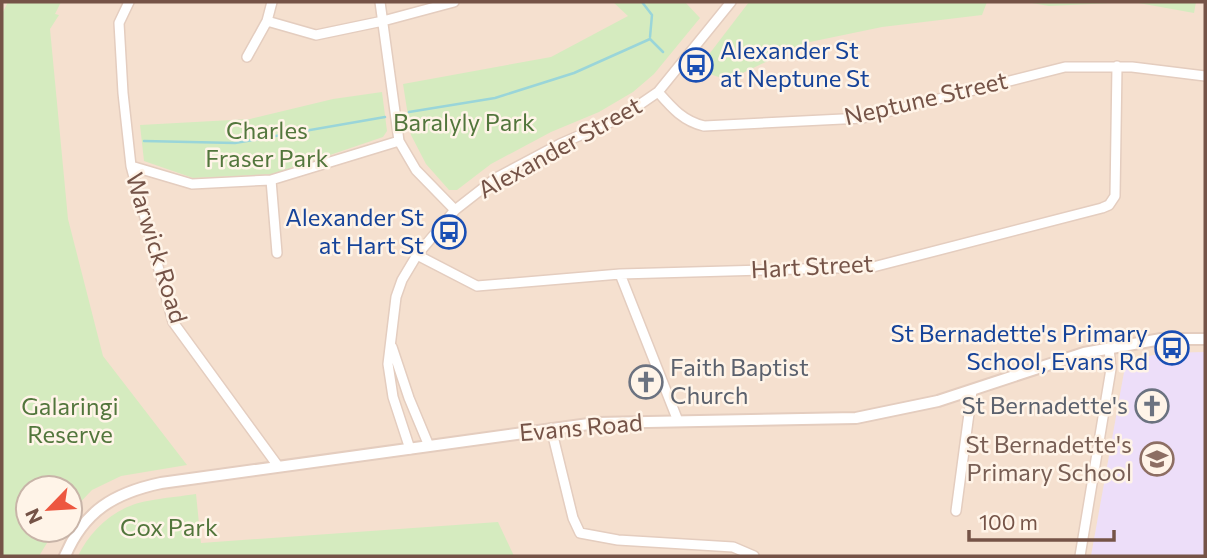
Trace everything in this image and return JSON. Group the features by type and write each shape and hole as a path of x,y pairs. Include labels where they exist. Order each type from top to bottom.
{"street":[{"name":"Warwick Road","path":"130,2 119,23 131,166 173,321 278,466"},
{"path":"247,57 267,21 272,2"},
{"path":"380,2 399,141 416,170 454,210"},
{"path":"267,21 316,35 454,2"},
{"name":"Alexander Street","path":"410,449 389,380 390,338 396,298 402,280 417,255 454,210 496,178 560,144 620,118 658,92 731,2"},
{"name":"Neptune Street","path":"658,92 679,116 690,123 704,126 863,118 1065,67 1117,66 1205,76"},
{"name":"Hart Street","path":"417,255 477,286 620,274 873,267 1105,207 1115,196 1117,66"},
{"path":"131,166 192,184 271,180 399,141"},
{"path":"271,180 277,253"},
{"path":"620,274 678,421"},
{"name":"Alexander Street","path":"390,338 401,379 429,446"},
{"name":"Evans Road","path":"65,556 76,533 87,519 111,500 127,492 172,481 596,423 856,418 909,409 972,391 1073,356 1161,339 1205,339"},
{"path":"1080,556 1111,369 1109,348"},
{"path":"956,511 972,391"},
{"path":"551,428 573,518 580,533 618,540 733,547 754,556"}],"shaded area":[{"path":"2,2 1205,2 1205,556 2,556"},
{"name":"St Bernadette's Primary School","path":"1205,352 1205,556 1091,556 1126,361 1163,353"}],"green space":[{"name":"Galaringi Reserve","path":"8,2 61,2 55,14 59,15 50,29 68,219 103,356 187,465 121,476 92,490 84,498 84,474 14,474 14,544 46,544 39,556 2,556 2,14"},
{"name":"Baralyly Park","path":"613,2 685,2 700,18 654,74 633,92 599,112 551,132 491,164 457,190 449,190 426,164 411,135 403,84 551,57 628,16"},
{"path":"749,2 987,2 982,15 882,27 805,43 728,80 697,70"},
{"path":"1026,2 1133,2 1049,6"},
{"path":"1133,2 1196,2 1194,13"},
{"name":"Charles Fraser Park","path":"382,92 387,131 383,137 274,174 193,178 144,161 140,125 250,119 333,99"},
{"name":"Cox Park","path":"196,494 201,543 498,522 514,556 78,556 99,526 122,510 145,502"}],"waterway":[{"path":"642,2 652,15 650,37"},
{"path":"409,112 495,98 574,73 650,39 663,52"},
{"path":"144,141 235,143 385,117"}],"place":[{"name":"Alexander St at Neptune St","path":"696,65"},
{"name":"Alexander St at Hart St","path":"449,232"},
{"name":"St Bernadette's Primary School, Evans Rd","path":"1172,348"},
{"name":"Faith Baptist Church","path":"646,382"},
{"name":"St Bernadette's","path":"1152,406"},
{"name":"St Bernadette's Primary School","path":"1157,459"}]}
